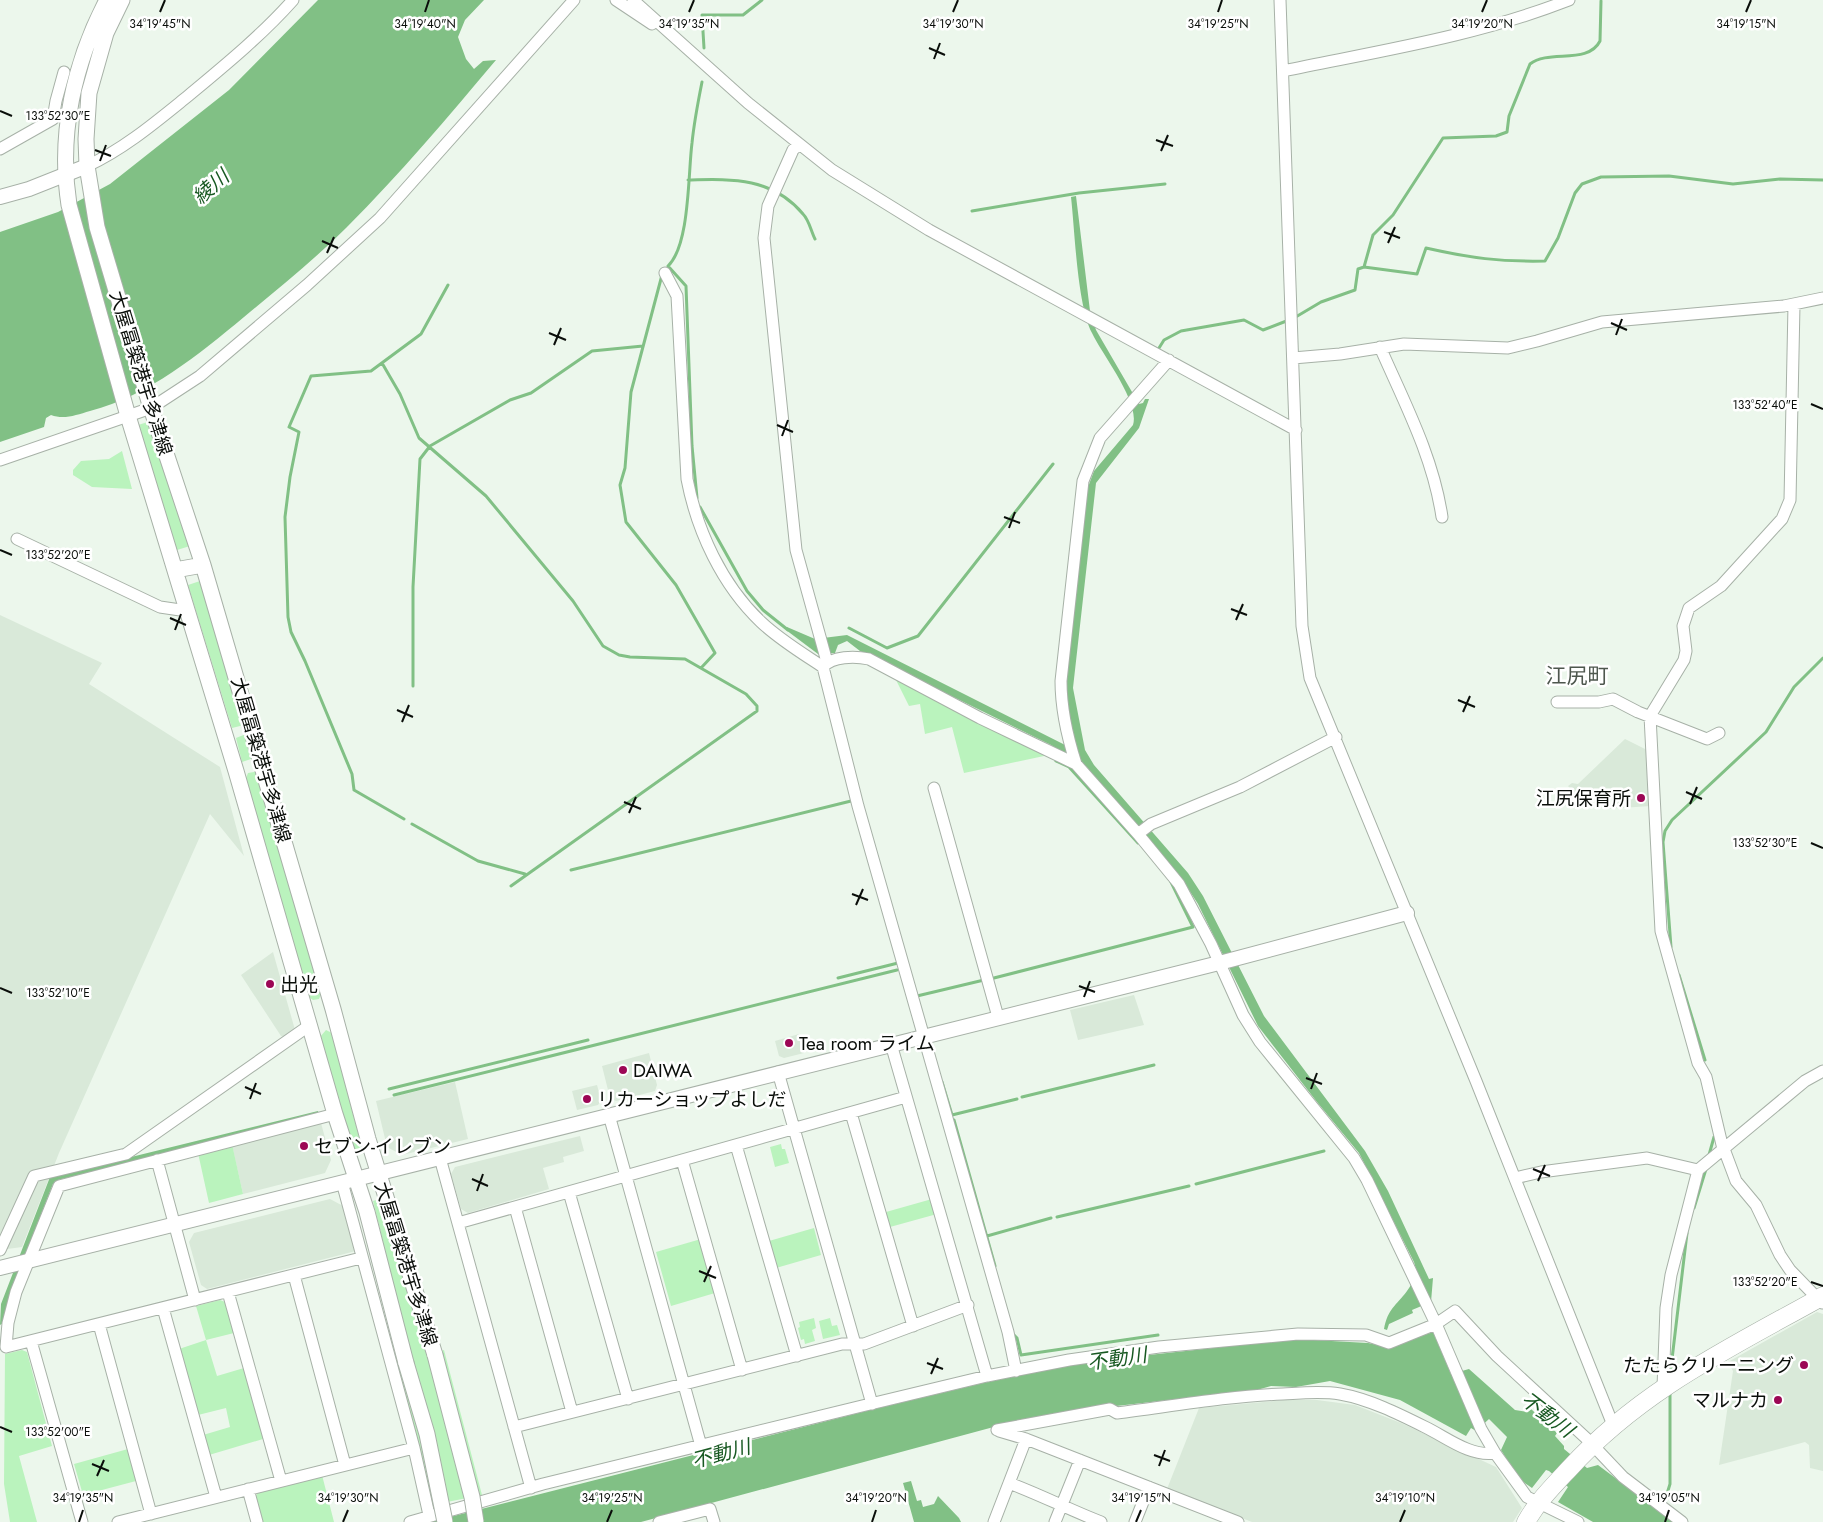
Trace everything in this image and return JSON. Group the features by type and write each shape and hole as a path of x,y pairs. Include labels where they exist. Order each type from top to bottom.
{"main road":[{"name":"大屋冨築港宇多津線","path":"107,0 71,70 66,182 76,235 310,1025 335,1114 348,1180 367,1212 406,1364 428,1434 445,1522"},
{"name":"大屋冨築港宇多津線","path":"122,0 106,33 88,93 87,165 97,227 149,401 203,565 262,764 378,1173 435,1355 472,1497 476,1522"},
{"path":"175,570 203,565"},
{"path":"236,771 262,764"},
{"path":"310,1025 332,1008"},
{"path":"1526,1522 1558,1481 1591,1445 1613,1425 1668,1384 1821,1300"}],"street":[{"path":"0,197 66,182 87,165 105,157 162,117 218,71 293,0"},
{"path":"0,460 149,401 200,376 307,285 380,218 574,0"},
{"path":"616,0 655,25 662,26"},
{"path":"633,0 798,145 832,170 929,230 1296,430"},
{"path":"1280,0 1302,626 1310,678 1336,737 1515,1178 1613,1425"},
{"path":"1283,71 1414,44 1523,18 1569,0"},
{"path":"0,148 53,119 56,101 71,70"},
{"path":"798,145 793,150 773,192 768,206 764,238 796,550 820,637 858,806 1008,1332 1016,1371"},
{"path":"665,273 677,296 687,479 692,507 714,557 746,606 780,638 826,662 858,657 869,659 980,718 1076,762"},
{"path":"1293,358 1340,354 1404,344 1508,348 1602,322 1794,305 1823,298"},
{"path":"1794,305 1790,500 1787,510 1782,519 1721,586 1689,608 1683,626 1686,651 1684,660 1650,716 1661,931 1698,1063 1706,1077 1723,1149 1736,1181 1756,1205 1780,1255 1790,1270 1821,1300"},
{"path":"1380,347 1422,442 1437,484 1442,516"},
{"path":"1170,360 1100,438 1083,481 1061,681 1061,705 1070,746 1076,762 1139,833 1179,884 1212,944 1226,961 1243,1015 1260,1042 1354,1158 1430,1311 1481,1429 1495,1453 1520,1490 1527,1497 1578,1522"},
{"path":"17,539 160,607 187,611"},
{"path":"1557,702 1599,702 1612,699 1638,712 1707,739 1719,733"},
{"path":"1139,833 1151,824 1240,787 1336,737"},
{"path":"934,788 998,1017"},
{"path":"0,1268 1226,961 1407,913"},
{"path":"0,1250 34,1176 126,1154 310,1025"},
{"path":"892,1044 987,1376"},
{"path":"1668,1384 1666,1308 1671,1276 1704,1165 1805,1081 1823,1071"},
{"path":"778,1072 872,1404"},
{"path":"458,1223 906,1098"},
{"path":"852,1113 913,1326"},
{"path":"335,1114 59,1186 28,1261 12,1306 6,1346 31,1342 361,1258"},
{"path":"609,1115 701,1446"},
{"path":"736,1145 796,1356"},
{"path":"440,1158 531,1488"},
{"path":"1515,1178 1541,1172 1647,1158 1704,1165"},
{"path":"157,1160 195,1300"},
{"path":"682,1160 742,1370"},
{"path":"348,1180 361,1258 414,1448 429,1516"},
{"path":"569,1192 628,1399"},
{"path":"514,1207 572,1412"},
{"path":"294,1275 345,1465"},
{"path":"228,1292 282,1481"},
{"path":"514,1427 796,1356 854,1343 864,1344 968,1305"},
{"path":"163,1308 216,1497"},
{"path":"410,1522 531,1488 987,1376 1123,1352 1298,1334 1366,1335 1389,1343 1436,1324 1455,1311 1496,1356 1623,1477 1682,1522"},
{"path":"99,1324 151,1514"},
{"path":"31,1342 82,1522"},
{"path":"1238,1522 1211,1517 1149,1488 1026,1439 997,1430 1110,1409 1117,1413 1260,1395 1313,1392 1340,1394 1361,1400 1425,1427 1462,1446 1486,1455 1495,1453"},
{"path":"994,1522 1026,1439"},
{"path":"118,1522 414,1448"},
{"path":"1055,1522 1080,1460"},
{"path":"1009,1483 1101,1522"},
{"path":"1135,1522 1149,1488"},
{"path":"248,1489 257,1522"},
{"path":"659,1522 710,1509 714,1522"}],"shaded area":[{"path":"151,421 190,546 177,550 138,425"},
{"path":"122,451 132,489 92,487 73,475 73,470 81,461 109,459"},
{"path":"200,581 244,725 232,728 188,585"},
{"path":"0,615 102,663 89,684 220,767 244,856 210,814 59,1153 22,1247 0,1250"},
{"path":"895,678 1044,752 1044,756 964,773 952,727 925,734 920,704 909,706"},
{"path":"246,734 254,758 242,762 236,738"},
{"path":"1625,739 1649,751 1651,806 1605,809 1597,800 1579,798 1568,786 1572,783 1578,784"},
{"path":"256,772 321,994 319,999 313,1000 309,997 246,778 248,773"},
{"path":"273,952 295,1030 286,1037 281,1036 241,975"},
{"path":"1134,995 1144,1025 1078,1040 1070,1010"},
{"path":"326,1030 332,1033 361,1145 362,1152 354,1155 320,1037"},
{"path":"799,1034 804,1053 784,1058 779,1056 775,1041"},
{"path":"649,1053 657,1085 655,1091 616,1101 610,1098 602,1066"},
{"path":"455,1082 468,1139 402,1155 387,1147 376,1101"},
{"path":"597,1085 601,1100 598,1105 577,1110 572,1091"},
{"path":"321,1123 331,1160 325,1173 243,1194 232,1145"},
{"path":"580,1136 584,1151 563,1157 564,1162 543,1168 549,1189 468,1213 461,1209 451,1174 455,1167"},
{"path":"232,1144 243,1194 209,1203 198,1153"},
{"path":"781,1144 782,1149 785,1149 789,1163 775,1167 770,1147"},
{"path":"330,1199 345,1207 356,1251 207,1289 201,1285 189,1242 194,1233"},
{"path":"379,1199 428,1355 444,1350 482,1495 432,1505 395,1365 412,1359 373,1201"},
{"path":"932,1199 937,1214 890,1227 886,1212"},
{"path":"814,1228 821,1255 776,1268 769,1241"},
{"path":"701,1239 715,1293 671,1306 656,1252"},
{"path":"220,1300 225,1302 234,1333 206,1340 196,1306"},
{"name":"マルナカ","path":"1817,1312 1823,1314 1823,1471 1810,1468 1809,1445 1805,1442 1719,1465 1733,1371 1728,1362"},
{"path":"814,1318 816,1328 812,1330 815,1341 805,1344 804,1339 801,1340 798,1328 800,1327 799,1322"},
{"path":"830,1318 832,1326 837,1325 840,1335 823,1339 819,1321"},
{"path":"206,1340 217,1376 244,1368 263,1439 209,1455 203,1435 230,1427 226,1408 198,1415 179,1349"},
{"path":"22,1350 27,1352 52,1446 19,1456 37,1522 10,1522 4,1484 5,1354"},
{"path":"1285,1400 1317,1400 1355,1405 1401,1423 1496,1467 1522,1508 1513,1522 1252,1522 1167,1489 1199,1408"},
{"path":"128,1449 136,1481 83,1495 74,1464"},
{"path":"322,1475 334,1522 263,1522 256,1496 258,1492"}],"water":[{"name":"綾川","path":"318,0 484,0 465,20 458,37 466,59 474,69 483,61 496,60 405,166 347,227 297,273 191,359 133,395 112,404 75,415 61,417 51,415 46,418 44,427 0,442 0,232 58,212 110,184 229,90"},
{"path":"1076,196 1090,311 1096,330 1139,404 1143,403 1145,399 1149,399 1139,428 1096,483 1073,688 1085,750 1094,765 1188,873 1203,896 1264,1016 1365,1151 1388,1191 1429,1279 1433,1278 1431,1302 1412,1310 1413,1313 1389,1324 1387,1330 1384,1329 1390,1312 1408,1289 1417,1273 1414,1262 1359,1153 1258,1026 1198,904 1180,876 1084,764 1051,745 860,651 847,641 838,645 835,653 818,654 786,630 787,627 815,639 847,635 1077,751 1066,707 1066,669 1088,487 1094,471 1133,425 1134,415 1126,392 1097,343 1087,320 1075,248 1071,197"},
{"path":"318,1111 319,1115 58,1180 53,1184 14,1283 3,1323 0,1325 1,1304 50,1177"},
{"name":"不動川","path":"1433,1332 1451,1374 1469,1369 1515,1410 1527,1412 1531,1409 1557,1433 1555,1436 1564,1446 1564,1449 1587,1468 1598,1465 1674,1522 1593,1522 1558,1502 1568,1487 1549,1471 1546,1470 1532,1488 1519,1479 1501,1450 1507,1437 1489,1419 1476,1431 1471,1428 1466,1436 1400,1400 1330,1381 1296,1387 1271,1386 1257,1390 1081,1410 1001,1425 641,1522 430,1522 870,1410 983,1383 1085,1362 1295,1339 1368,1343 1388,1347"},
{"path":"911,1481 917,1501 921,1500 923,1507 934,1504 938,1496 961,1522 914,1522 903,1483"}],"waterway":[{"path":"704,48 702,15 743,15 762,0"},
{"path":"1294,318 1321,302 1355,290 1358,269 1364,267 1373,235 1393,215 1443,138 1496,136 1507,132 1509,116 1530,64 1547,57 1587,53 1594,48 1600,41 1601,1"},
{"path":"668,266 675,256 684,226 693,135 702,82"},
{"path":"1364,267 1417,274 1426,248 1485,259 1545,261 1558,238 1575,193 1582,184 1601,177 1669,176 1733,184 1780,179 1823,180"},
{"path":"688,180 720,180 750,183 778,193 791,202 805,216 815,239"},
{"path":"972,211 1079,193 1165,184"},
{"path":"668,266 686,286 692,446 697,498"},
{"path":"662,275 631,392 625,468 620,485 626,522 676,585 715,653 701,668"},
{"path":"404,819 354,790 352,774 291,632 288,617 285,517 290,477 299,432 289,427 311,376 371,371 421,334 448,285"},
{"path":"1159,348 1164,340 1181,331 1244,320 1263,330 1289,320"},
{"path":"413,686 413,587 420,459 430,446 510,400 531,393 592,351 643,346"},
{"path":"382,363 400,394 419,438 486,496 573,601 603,646 619,655 630,657 685,659 746,694 757,706 757,711 511,886"},
{"path":"849,628 887,648 918,636 1053,464"},
{"path":"700,507 747,591 763,610 788,630"},
{"path":"1671,947 1663,842 1665,831 1672,820 1766,732 1794,687 1823,658"},
{"path":"1056,761 1069,767 1138,843"},
{"path":"571,870 851,801"},
{"path":"412,824 478,861 525,874"},
{"path":"990,979 1193,927 1171,882"},
{"path":"838,978 898,963"},
{"path":"394,1095 897,970"},
{"path":"1679,975 1705,1060"},
{"path":"916,994 917,996 984,980"},
{"path":"389,1089 588,1040"},
{"path":"1022,1097 1154,1065"},
{"path":"942,1082 952,1115 1017,1099"},
{"path":"954,1120 995,1266"},
{"path":"1709,1155 1714,1137"},
{"path":"1196,1184 1324,1151"},
{"path":"1694,1208 1706,1169"},
{"path":"1057,1217 1189,1186"},
{"path":"987,1236 1051,1218"},
{"path":"1670,1376 1687,1233"},
{"name":"不動川","path":"1014,1335 1017,1338 1021,1355 1158,1335"},
{"path":"1661,1504 1666,1497 1670,1484 1670,1392"}],"place":[{"name":"江尻保育所","path":"1641,798"},
{"name":"出光","path":"270,984"},
{"name":"Tea room ライム","path":"789,1043"},
{"name":"DAIWA","path":"623,1070"},
{"name":"リカーショップよしだ","path":"587,1099"},
{"name":"セブン-イレブン","path":"304,1146"},
{"name":"たたらクリーニング","path":"1804,1365"},
{"name":"マルナカ","path":"1778,1400"}],"district":[{"name":"江尻町","path":"1577,676"}]}
